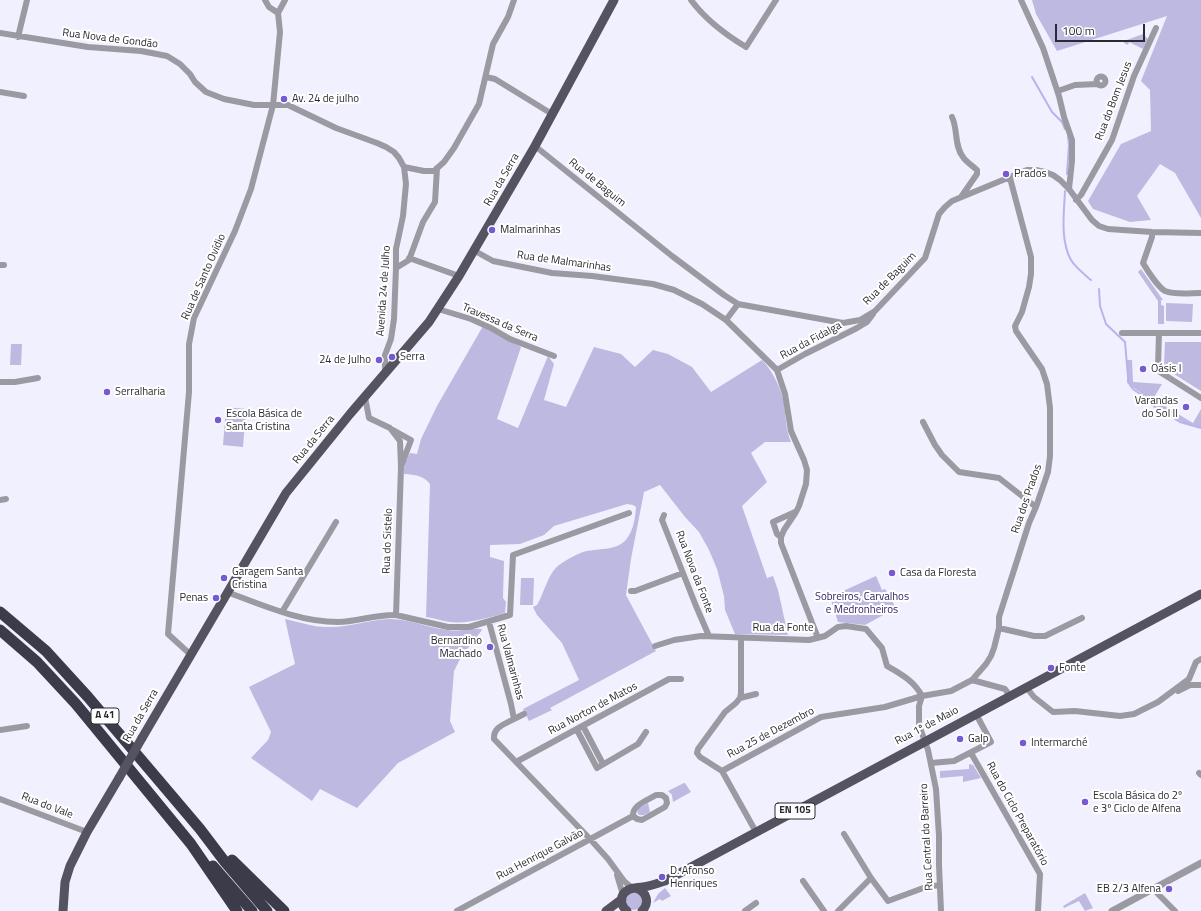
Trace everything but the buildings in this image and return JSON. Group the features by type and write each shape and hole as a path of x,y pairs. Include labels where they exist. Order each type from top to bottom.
{"highway":[{"name":"A 41","path":"0,612 46,651 88,697 200,829 225,862 267,911"},
{"name":"A 41","path":"0,630 37,662 76,704 191,844 215,868 252,911"},
{"path":"200,829 284,911"},
{"path":"191,844 237,911"}],"main road":[{"name":"Rua da Serra","path":"63,911 65,882 70,866 87,832 286,493 438,309 474,251 535,146 614,0"},
{"name":"Rua 1º de Maio","path":"634,888 646,887 665,881 1201,594"},
{"name":"Rua 1º de Maio","path":"645,908 655,891 665,881"},
{"name":"EN 105","path":"606,911 628,890 634,888 643,892 647,898 645,908"},
{"path":"622,897 623,906 627,911"}],"street":[{"path":"18,37 27,0"},
{"path":"265,0 269,7 278,13 285,0"},
{"path":"273,105 288,105 336,128 386,147 400,158 404,167 424,171 434,171 444,162 454,148 479,104 494,44 508,17 514,0"},
{"path":"691,0 695,6 726,35 746,47 776,0"},
{"path":"1021,0 1043,48 1058,91 1064,117 1072,140 1072,161 1069,189"},
{"name":"Rua de Santo Ovídio","path":"191,655 168,634 189,392 189,344 194,318 235,231 251,189 273,105 280,32 278,13"},
{"name":"Rua do Bom Jesus","path":"1076,200 1081,195 1112,140 1134,76 1156,28"},
{"name":"Rua Nova de Gondão","path":"0,33 88,47 141,51 167,56 180,64 190,74 195,82 206,92 254,105 273,105"},
{"path":"486,77 495,79 552,114"},
{"path":"1058,91 1075,85 1098,84"},
{"path":"0,92 24,96"},
{"path":"952,117 955,123 958,148 962,157 977,170 977,174 960,198"},
{"name":"Rua de Baguim","path":"535,146 672,256 738,304 843,322 860,320 874,311 925,258 938,214 952,201 1027,170 1045,172 1060,180 1069,189 1092,220 1099,226 1108,230 1201,233"},
{"name":"Avenida 24 de Julho","path":"385,373 385,355 391,338 394,319 396,249 403,216 406,184 404,167"},
{"path":"396,268 409,260 423,222 435,202 437,168"},
{"name":"Rua dos Prados","path":"922,696 951,691 972,680 991,656 999,628 999,617 1029,523 1048,472 1050,456 1050,408 1047,384 1042,369 1016,331 1015,326 1022,312 1029,287 1031,257 1010,178"},
{"path":"1152,232 1152,237 1143,262 1164,290 1176,293 1201,293"},
{"name":"Rua de Malmarinhas","path":"474,251 493,261 552,273 592,276 653,284 674,290 702,304 726,320 777,370"},
{"path":"409,258 459,276"},
{"path":"726,320 738,304"},
{"name":"Travessa da Serra","path":"438,309 471,319 510,339 554,356"},
{"name":"Rua da Fidalga","path":"781,537 796,512 806,484 807,470 791,431 785,394 777,370 867,322 874,311"},
{"path":"1122,333 1201,333"},
{"path":"1159,333 1158,367 1160,372 1201,398"},
{"path":"0,382 14,382 38,378"},
{"name":"Rua do Sistelo","path":"365,397 369,418 411,440 401,467"},
{"path":"923,422 942,455 959,472 999,478 1036,507"},
{"name":"Rua do Sistelo","path":"390,428 400,441 401,467 396,615"},
{"path":"796,512 773,522 777,534 781,537 781,544 818,638"},
{"name":"Rua Valmarinhas","path":"514,719 489,622 510,615 513,555 629,513"},
{"name":"Rua Nova da Fonte","path":"664,515 662,520 709,636"},
{"path":"282,612 336,522"},
{"path":"631,591 635,591 683,573"},
{"path":"227,592 282,612 303,618 324,621 339,622 396,615 448,627 469,627 489,622"},
{"path":"999,628 1034,636 1045,636 1082,618"},
{"name":"Rua da Fonte","path":"655,646 688,637 709,636 809,640 825,636 838,627 846,626 866,629 882,648 887,666 908,678 919,690 922,696"},
{"path":"722,771 700,757 697,753 698,749 725,712 740,698 741,638"},
{"path":"1164,698 1189,679 1196,662 1201,659"},
{"name":"Rua Norton de Matos","path":"516,762 669,679 681,679"},
{"path":"1189,679 1201,684"},
{"path":"972,680 1005,689 1010,696"},
{"path":"1026,688 1034,697 1053,712 1075,711 1120,716 1134,714 1185,687 1201,684"},
{"path":"740,698 756,694"},
{"name":"Rua 25 de Dezembro","path":"756,832 722,771 821,717 885,707 922,696"},
{"name":"Rua Central do Barreiro","path":"922,696 919,706 919,724 931,763 936,789 939,829 941,911"},
{"path":"524,714 495,730 494,739 590,839 608,859 624,881 634,888"},
{"path":"931,763 954,761 991,742 976,714"},
{"path":"0,730 27,726"},
{"path":"583,726 603,764"},
{"path":"576,730 596,768 638,744 646,732"},
{"name":"Rua do Ciclo Preparatório","path":"971,753 1040,874 1038,911"},
{"path":"656,795 662,795 666,798 667,803 665,807 642,820 633,816 635,807 656,795"},
{"name":"Rua do Vale","path":"0,799 87,832"},
{"name":"Rua Henrique Galvão","path":"456,911 633,816"},
{"path":"844,834 871,878 888,901 926,887 940,885"},
{"path":"1112,911 1201,863"},
{"path":"616,869 622,897"},
{"path":"838,911 871,878"},
{"path":"803,881 824,911"},
{"path":"1154,888 1175,911"},
{"path":"749,910 756,903"}],"green space":[{"path":"1032,0 1201,0 1201,218 1175,173 1160,164 1137,196 1151,220 1130,222 1093,209 1088,201 1121,144 1151,131 1150,90 1141,81 1167,16 1057,51 1036,14"},
{"path":"1143,34 1148,39 1143,49 1129,42 1128,45 1124,43 1124,41"},
{"path":"1141,269 1163,300 1161,300 1161,305 1164,306 1164,324 1158,324 1158,301 1138,272"},
{"path":"1166,303 1193,304 1192,322 1166,321"},
{"path":"483,326 521,347 497,419 518,428 548,356 554,364 544,400 566,407 594,347 621,354 635,367 653,350 668,354 692,367 711,392 762,360 772,373 782,394 791,442 765,442 751,453 767,482 742,506 767,578 773,576 778,590 788,635 735,634 725,610 724,596 717,569 709,550 699,532 660,485 644,492 631,559 626,595 656,651 550,708 552,710 529,721 523,709 579,680 562,643 537,615 533,607 537,605 549,578 559,565 583,552 606,549 620,545 631,532 635,519 636,507 627,504 554,526 544,535 520,544 490,545 490,557 504,561 503,598 506,602 505,613 464,622 450,622 426,617 430,484 422,477 404,474 404,465 410,453 417,454 421,439 437,406"},
{"path":"1165,342 1201,342 1201,391 1166,369 1164,365"},
{"path":"11,344 22,344 21,365 10,365"},
{"path":"1127,360 1132,360 1133,382 1162,384 1153,399 1193,423 1201,409 1201,428 1188,425 1169,415 1127,383"},
{"path":"226,407 246,409 243,447 223,445"},
{"name":"Sobreiros, Carvalhos e Medronheiros","path":"876,576 882,590 885,589 896,608 865,625 838,622 830,597"},
{"path":"521,578 534,578 533,605 520,605"},
{"path":"285,619 313,626 324,627 337,627 395,619 440,629 481,629 482,630 461,657 454,671 450,721 455,732 398,763 357,808 320,789 312,801 251,758 268,740 271,732 249,687 295,664"},
{"path":"969,764 973,765 981,778 963,782 963,776 940,778 940,771 969,769"},
{"path":"684,783 691,792 673,802 672,795 668,791"},
{"path":"648,803 650,812 642,815 638,814 637,809"},
{"path":"665,888 671,896 662,901 660,899 653,903 658,894"},
{"path":"634,892 640,895 643,901 640,907 634,910 628,907 625,901 628,895"},
{"path":"1085,893 1093,908 1085,911 1079,901 1064,908 1063,906"}],"waterway":[{"path":"1032,77 1052,112 1062,122 1065,129"},
{"path":"1067,174 1069,145 1068,137"},
{"path":"1065,191 1065,244 1075,266 1091,280"},
{"path":"1099,289 1100,306 1106,324 1125,342 1130,385 1155,407 1180,422 1201,428"}],"place":[{"name":"Av. 24 de julho","path":"284,99"},
{"name":"Prados","path":"1006,174"},
{"name":"Malmarinhas","path":"492,230"},
{"name":"Serra","path":"392,357"},
{"name":"24 de Julho","path":"379,360"},
{"name":"Oásis I","path":"1143,369"},
{"name":"Serralharia","path":"107,392"},
{"name":"Varandas do Sol II","path":"1186,407"},
{"name":"Escola Básica de Santa Cristina","path":"218,420"},
{"name":"Casa da Floresta","path":"892,573"},
{"name":"Garagem Santa Cristina","path":"224,578"},
{"name":"Penas","path":"216,598"},
{"name":"Bernardino Machado","path":"490,647"},
{"name":"Fonte","path":"1051,668"},
{"name":"Galp","path":"960,739"},
{"name":"Intermarché","path":"1023,743"},
{"name":"Escola Básica do 2º e 3º Ciclo de Alfena","path":"1085,802"},
{"name":"D. Afonso Henriques","path":"662,877"},
{"name":"EB 2/3 Alfena","path":"1169,889"}]}
